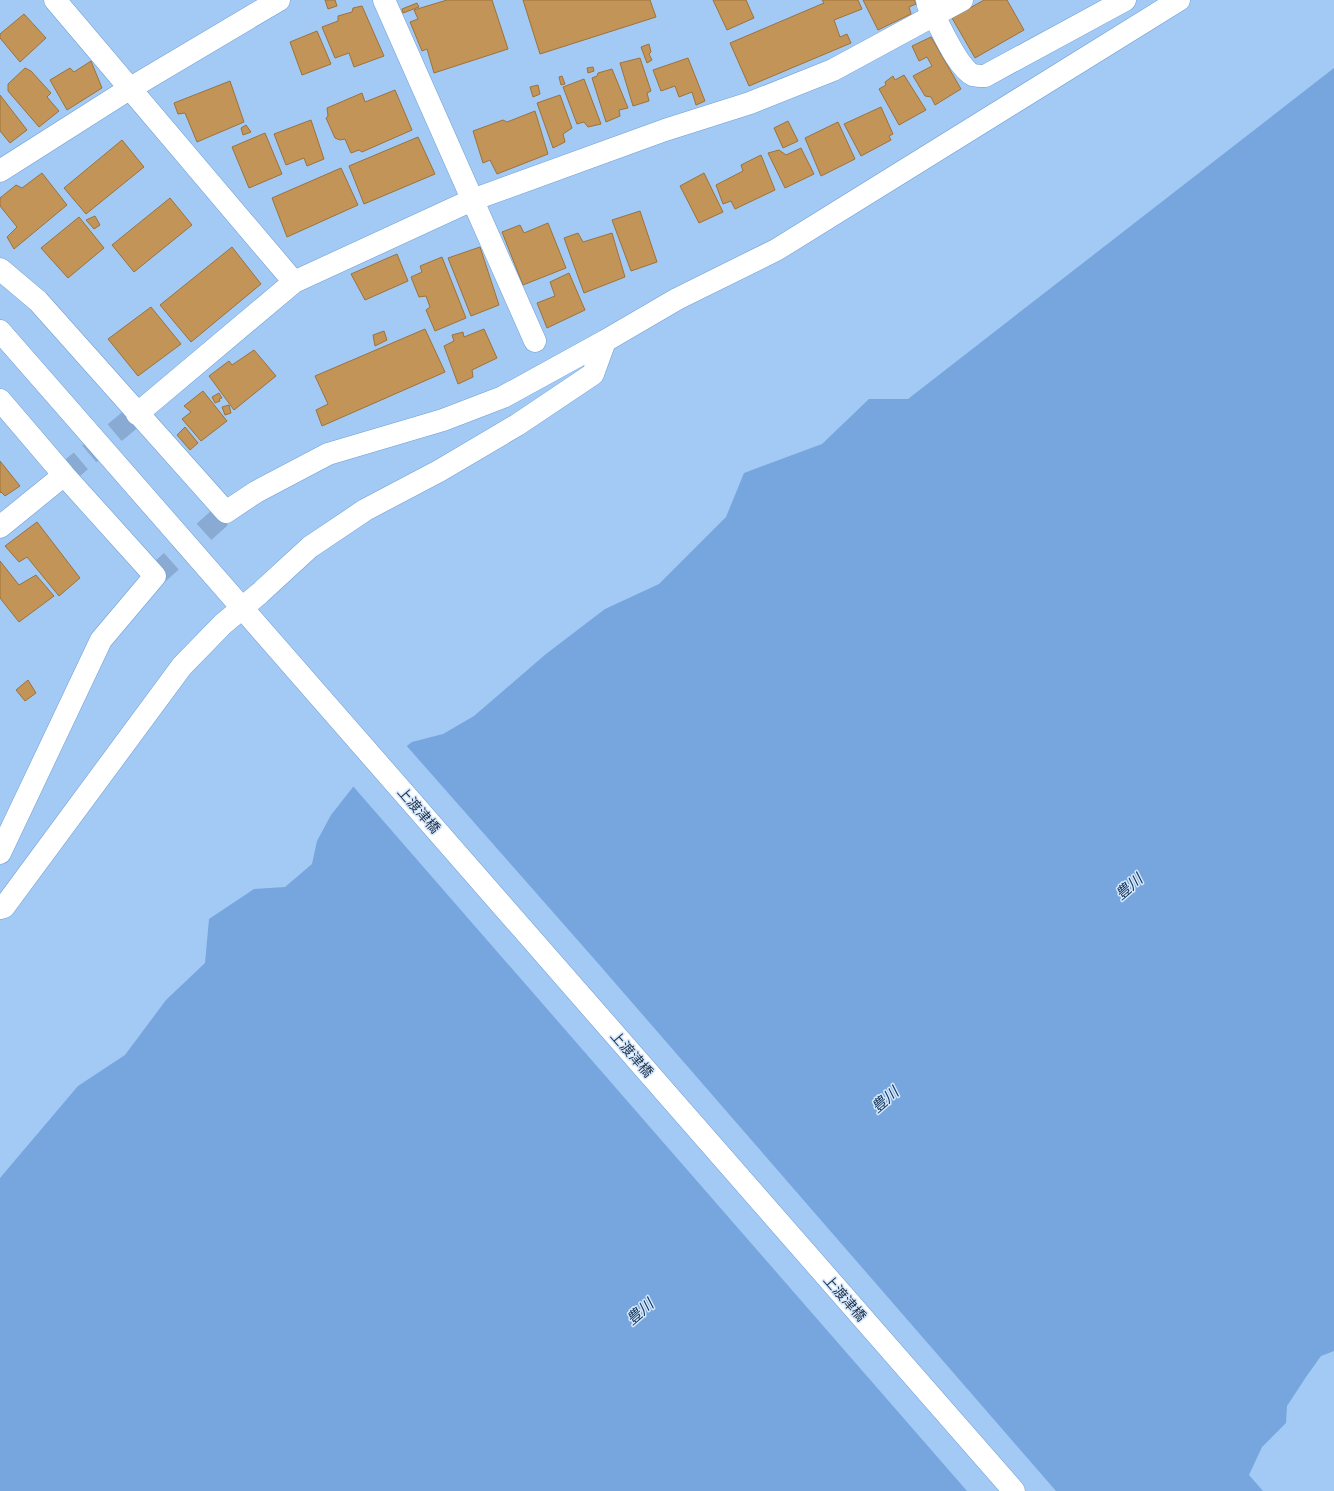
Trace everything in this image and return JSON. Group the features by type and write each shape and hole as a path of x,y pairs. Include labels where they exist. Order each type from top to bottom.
{"street":[{"path":"55,0 294,282"},
{"path":"0,171 129,89 279,0"},
{"path":"384,0 535,341"},
{"path":"137,414 294,282 472,200 665,130 750,103 833,70 931,8 962,0"},
{"path":"931,8 959,62 966,71 974,75 985,76 1125,0"},
{"path":"0,269 38,301 137,414 226,512 256,492 328,454 444,420 496,399 605,341 677,299 776,250 1179,0"},
{"name":"上渡津橋","path":"0,331 1014,1491"},
{"path":"0,908 4,907 182,666 223,624 246,612 310,547 365,510 439,471 511,429 593,374 605,341"},
{"path":"0,400 64,475 155,576 101,640 0,853"},
{"path":"0,527 64,475"}],"water":[{"name":"豊川","path":"1334,68 1334,1351 1321,1356 1287,1406 1286,1423 1262,1447 1249,1475 1263,1491 0,1491 0,1178 78,1086 125,1055 166,1000 205,963 209,919 254,889 285,887 312,864 317,841 331,815 353,787 412,742 443,734 474,716 546,654 605,609 659,584 726,517 744,473 822,444 869,399 908,399"}],"pier":[{"path":"405,744 596,961 1056,1491 967,1491 352,785"}],"building":[{"path":"325,0 335,0 337,6 328,9"},
{"path":"447,0 492,0 508,49 434,73 427,49 422,51 410,22 418,19 414,10"},
{"path":"523,0 650,0 656,17 540,54"},
{"path":"713,0 746,0 754,18 727,30"},
{"path":"822,0 858,0 862,9 834,20 840,37 847,34 851,43 749,86 730,43 824,3"},
{"path":"863,0 914,0 916,4 909,7 911,14 878,30"},
{"path":"984,0 1007,0 1024,30 975,58 952,18"},
{"path":"417,3 419,7 403,13 402,9"},
{"path":"362,6 384,56 354,67 349,53 335,58 322,27 338,21 338,16 352,12 353,8"},
{"path":"24,14 46,38 20,62 0,38 0,34"},
{"path":"317,31 331,64 302,75 290,42"},
{"path":"931,37 961,89 935,105 931,97 925,96 913,76 932,66 927,57 919,61 912,46"},
{"path":"649,44 651,52 649,54 652,60 647,63 641,47"},
{"path":"640,58 651,91 647,93 649,101 633,106 620,63"},
{"path":"688,58 705,101 696,105 692,92 679,97 675,86 661,91 653,70"},
{"path":"91,61 102,88 67,110 50,80 70,68 74,72"},
{"path":"593,67 594,71 588,73 587,68"},
{"path":"25,68 31,71 51,93 47,97 59,111 39,127 8,91 8,84"},
{"path":"612,69 628,108 619,110 620,116 606,122 592,78 597,76 598,73"},
{"path":"904,75 926,110 899,125 879,89 886,85 885,82 893,76 895,80"},
{"path":"562,76 565,84 561,85 559,77"},
{"path":"584,79 601,124 588,127 584,122 577,124 563,87"},
{"path":"230,81 244,122 197,142 185,113 178,114 174,103"},
{"path":"538,85 540,94 533,97 530,87"},
{"path":"395,90 412,130 362,152 359,150 351,153 345,139 340,140 335,138 326,118 328,116 327,108 362,93 365,102"},
{"path":"0,95 27,130 10,143 0,131"},
{"path":"560,95 572,128 563,134 565,142 553,148 537,103"},
{"path":"881,107 893,134 889,136 891,140 861,156 844,124"},
{"path":"535,111 548,154 497,174 490,160 483,163 473,131 503,120 507,122"},
{"path":"311,120 324,159 307,166 304,158 286,165 274,134"},
{"path":"788,121 798,141 783,148 774,128"},
{"path":"838,122 855,159 821,176 805,138"},
{"path":"246,125 251,132 243,135 241,128"},
{"path":"265,133 282,174 249,188 232,147"},
{"path":"418,137 435,174 364,204 349,166"},
{"path":"122,140 144,167 86,214 64,188"},
{"path":"801,148 814,174 785,188 768,153 779,150 786,155"},
{"path":"761,155 775,190 735,209 731,201 723,204 716,185 743,171 741,165"},
{"path":"341,168 358,205 287,237 272,198"},
{"path":"42,173 67,205 14,249 7,237 17,227 0,206 0,198 16,185 22,188"},
{"path":"704,173 723,212 699,223 680,186"},
{"path":"170,198 192,225 134,272 112,245"},
{"path":"640,211 657,262 631,271 612,220"},
{"path":"95,216 100,225 94,229 86,220"},
{"path":"79,217 104,248 68,278 41,248"},
{"path":"548,223 566,268 523,285 502,232 520,225 524,233"},
{"path":"578,233 583,242 612,233 625,277 584,293 564,238"},
{"path":"232,247 261,284 191,342 160,305"},
{"path":"480,247 499,305 471,316 448,258"},
{"path":"397,254 408,281 365,300 351,274"},
{"path":"442,257 466,318 435,331 426,310 430,307 426,296 419,297 411,277 422,272 420,266"},
{"path":"569,273 585,310 547,328 537,303 555,296 550,282"},
{"path":"151,307 181,344 138,376 108,339"},
{"path":"425,329 445,372 322,426 316,410 328,404 315,376"},
{"path":"484,329 497,358 472,370 473,377 458,384 444,346 454,341 452,335 463,332 464,337"},
{"path":"384,331 387,340 375,346 373,335"},
{"path":"254,350 276,376 234,410 209,376 229,361 232,365"},
{"path":"203,391 227,421 201,441 182,419 191,412 184,406"},
{"path":"219,393 222,398 219,399 220,401 215,403 212,397"},
{"path":"229,405 231,413 225,415 222,407"},
{"path":"185,427 198,443 190,450 177,435"},
{"path":"0,461 20,486 5,496 1,492 0,493"},
{"path":"37,522 80,578 59,596 27,557 19,562 5,546"},
{"path":"0,561 19,585 36,575 54,596 19,622 0,598"},
{"path":"28,680 36,693 25,701 16,690"}],"tunnel":[{"path":"64,475 137,414"},
{"path":"155,576 226,512"}]}
